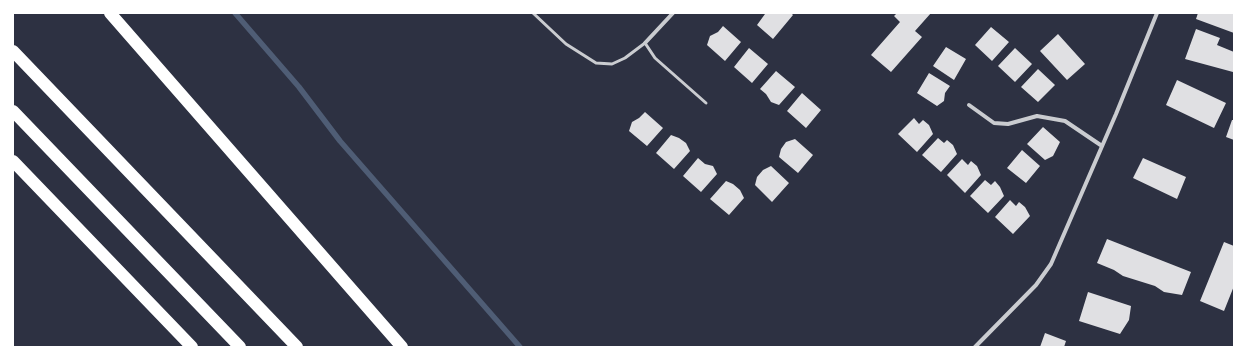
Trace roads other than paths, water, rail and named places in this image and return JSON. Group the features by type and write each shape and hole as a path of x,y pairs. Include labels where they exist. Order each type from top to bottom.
{"highway":[{"path":"110,13 402,347"},
{"path":"13,51 297,347"},
{"path":"13,111 240,347"},
{"path":"13,161 192,347"}],"street":[{"path":"645,43 672,13"},
{"path":"975,347 1036,285 1051,264 1157,13"},
{"path":"969,105 994,123 1008,124 1037,116 1065,121 1102,146"}],"lane":[{"path":"533,13 566,44 596,63 612,64 625,58 645,43 655,58 706,103"}],"waterway":[{"path":"235,13 299,87 340,141 520,347"}]}
